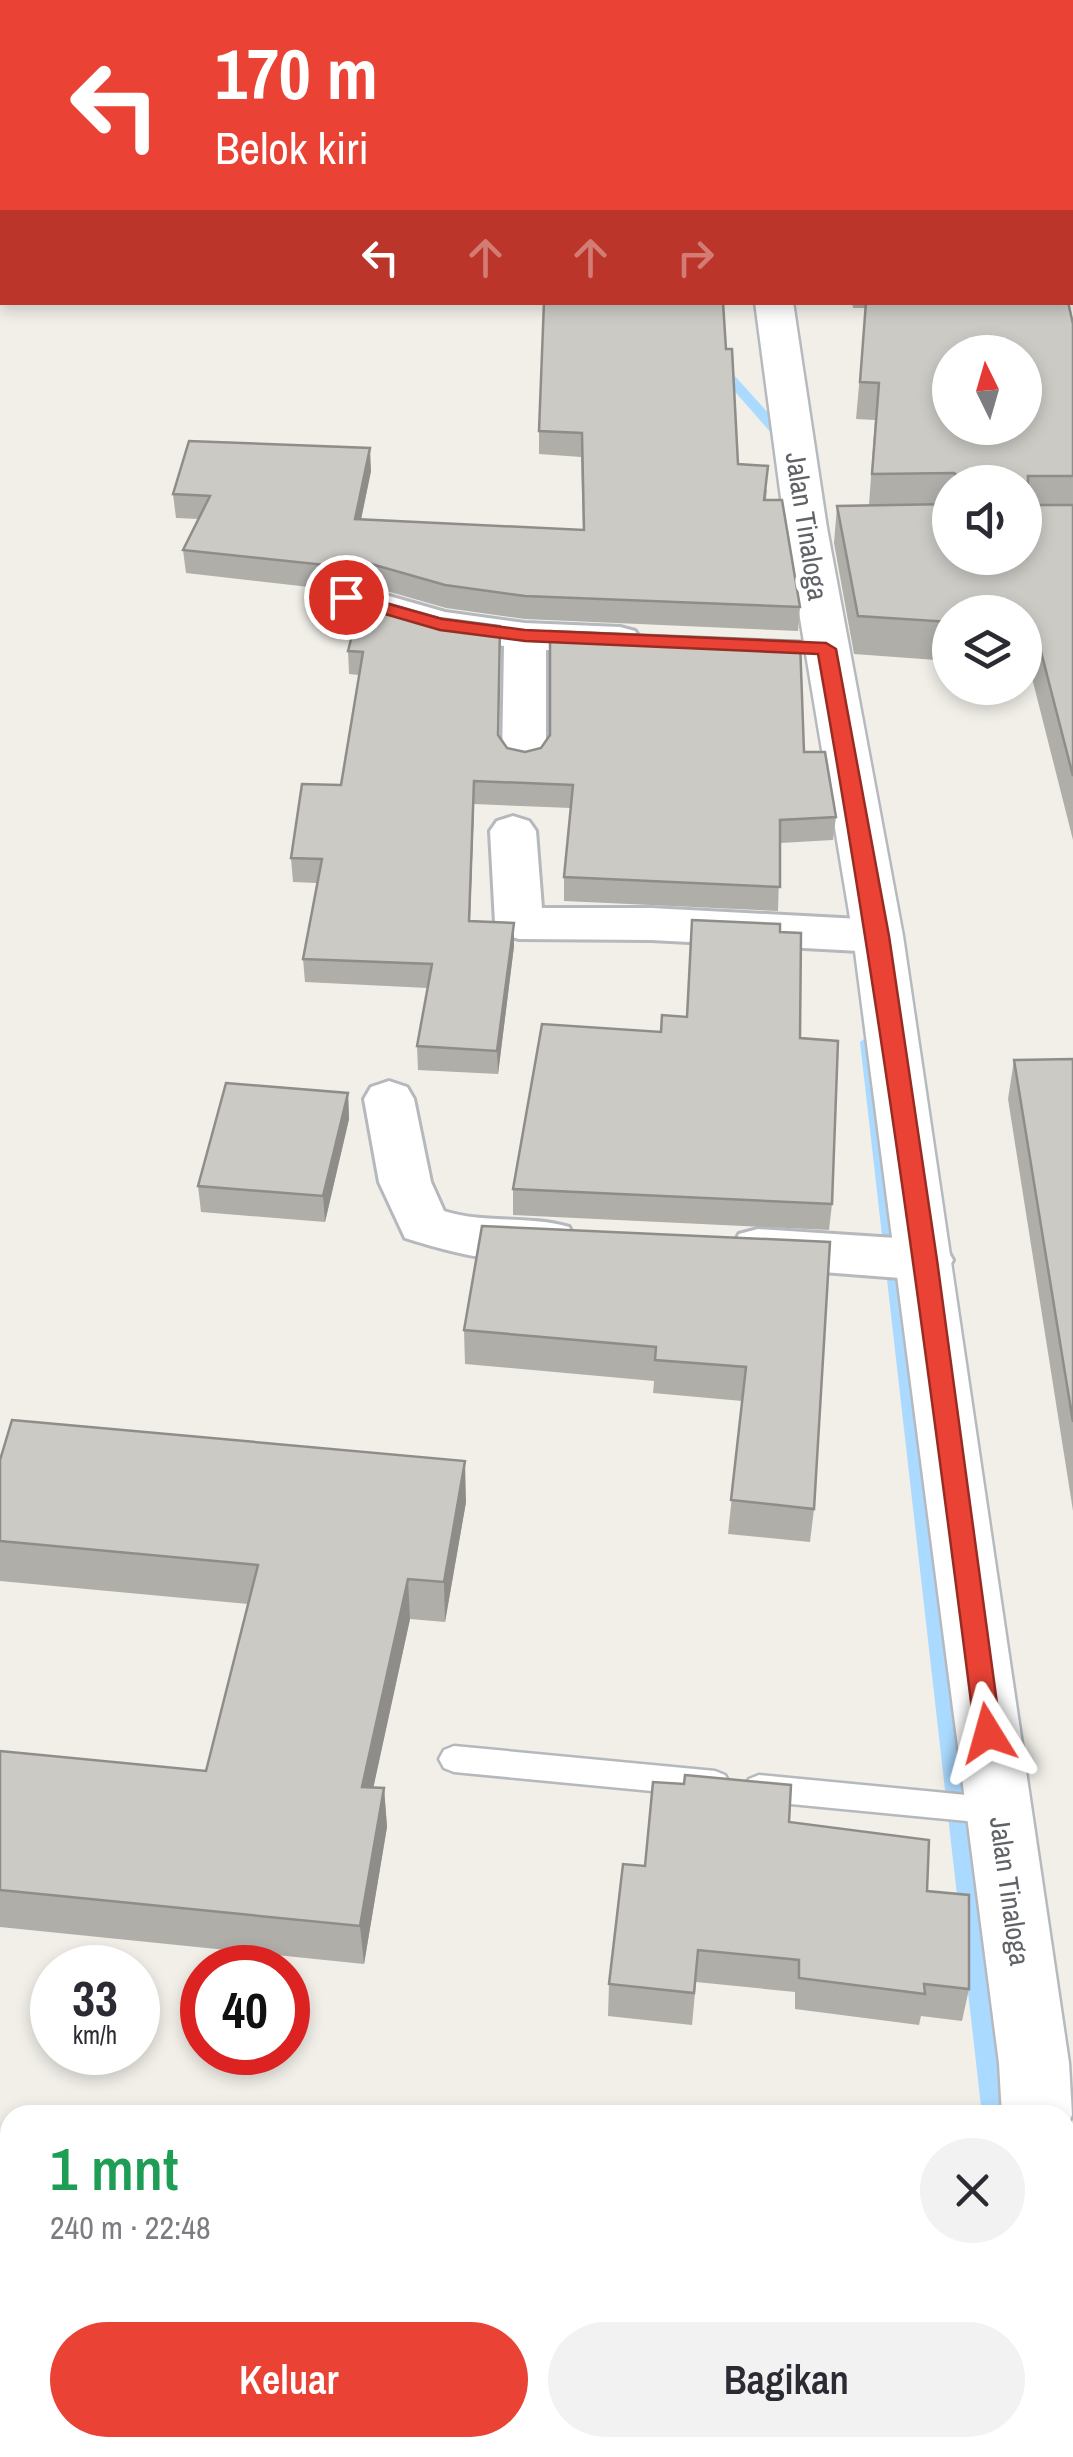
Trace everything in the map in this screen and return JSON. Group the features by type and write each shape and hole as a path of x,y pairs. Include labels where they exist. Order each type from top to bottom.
{"street":[{"name":"Jalan Tinaloga","path":"775,305 825,528 808,648 878,936 926,1260 1034,2062 1036,2105"},
{"path":"346,597 440,624 525,636 660,642"},
{"path":"524,758 525,636"},
{"path":"513,831 519,923 651,924 878,936"},
{"path":"388,1100 405,1182 424,1224 480,1238 605,1243"},
{"path":"717,1246 926,1260"}],"lane":[{"path":"454,1759 998,1812"}],"building":[{"path":"544,305 723,305 726,349 732,349 738,464 768,466 764,500 782,500 800,607 525,596 445,585 347,557 325,565 183,550 210,496 173,494 189,441 370,448 355,519 584,530 582,433 539,431"},
{"path":"866,305 1069,305 1073,324 1073,476 1042,476 1042,465 932,465 932,473 872,474 879,383 860,382"},
{"path":"932,504 932,575 1042,575 1042,505 1073,505 1073,776 1042,656 1042,595 932,595 932,621 858,616 837,506"},
{"path":"362,596 439,618 500,626 498,735 507,748 525,752 541,748 550,735 550,631 800,641 804,752 825,752 836,817 780,820 780,887 564,877 573,785 474,781 469,921 514,923 497,1051 417,1046 432,964 303,959 322,859 291,858 302,784 341,785 363,652 348,651"},
{"path":"692,920 780,924 780,932 801,933 800,1038 838,1041 832,1204 513,1189 542,1024 661,1032 662,1015 687,1017"},
{"path":"1073,1059 1073,1422 1014,1060"},
{"path":"226,1083 348,1093 323,1196 198,1186"},
{"path":"482,1226 830,1242 814,1509 731,1500 746,1367 655,1360 656,1347 464,1330"},
{"path":"12,1420 465,1461 444,1582 408,1579 362,1787 384,1788 360,1926 0,1890 0,1751 206,1771 258,1565 0,1541 0,1460"},
{"path":"685,1775 791,1785 789,1822 929,1840 927,1891 969,1895 969,1989 924,1984 925,1994 799,1978 799,1960 698,1950 694,1993 609,1984 623,1864 645,1866 653,1782 684,1784"}],"waterway":[{"path":"719,366 785,440"},
{"path":"868,1042 992,2105"}],"route":[{"path":"346,597 440,624 525,636 826,649 878,936 926,1260 988,1733"}]}
